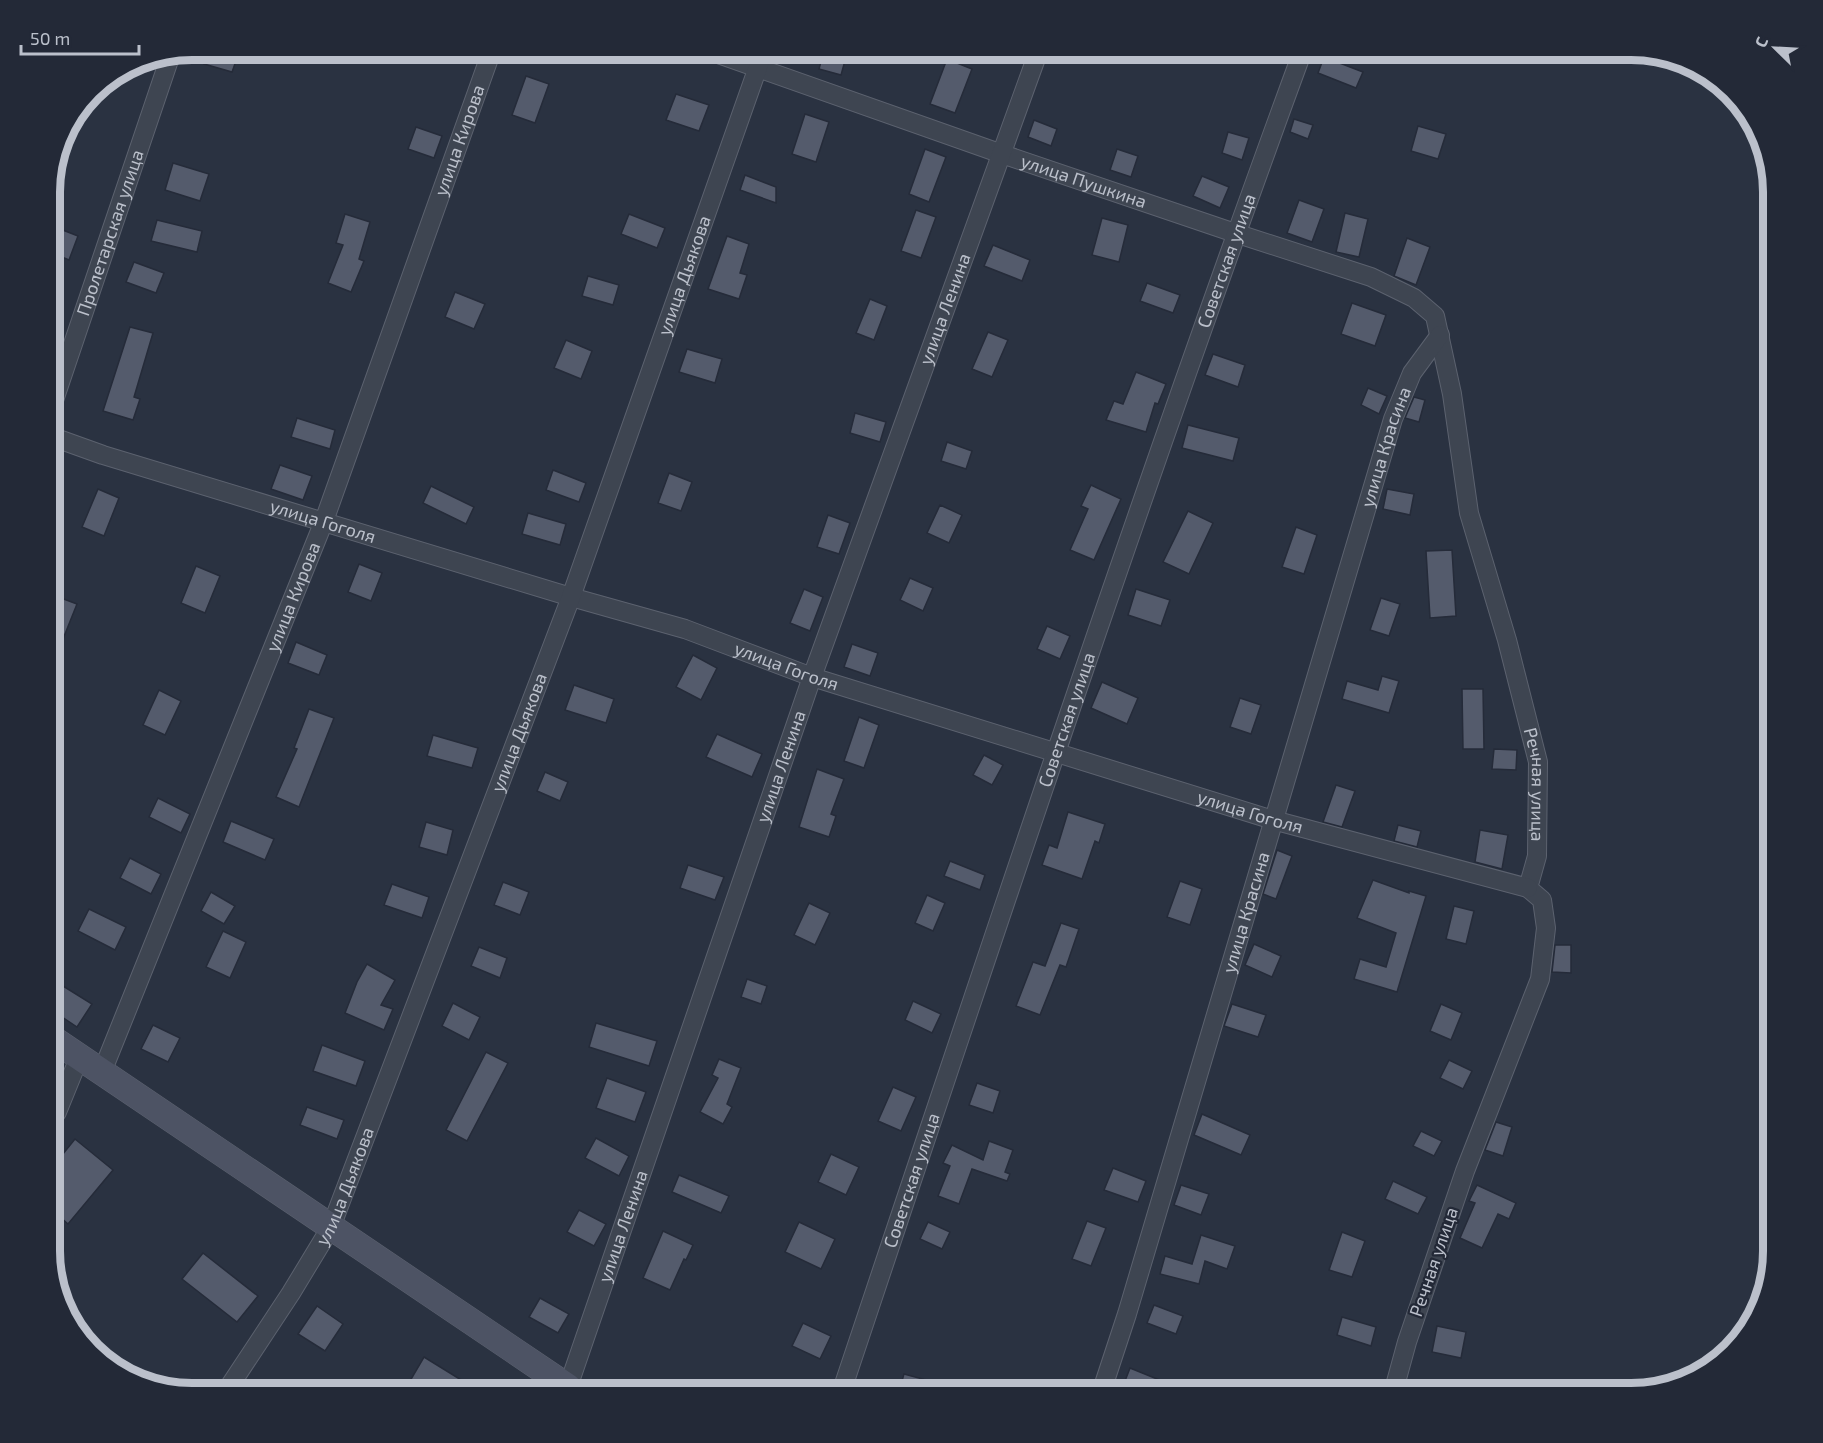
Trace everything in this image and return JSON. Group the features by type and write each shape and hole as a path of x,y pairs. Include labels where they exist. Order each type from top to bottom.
{"main road":[{"path":"60,1044 560,1383"}],"street":[{"name":"улица Кирова","path":"102,1072 324,522 488,60"},
{"name":"улица Дьякова","path":"232,1383 331,1227 571,597 760,60"},
{"name":"улица Пушкина","path":"766,60 1002,154 1371,277 1414,298 1435,316 1440,335"},
{"name":"улица Ленина","path":"572,1383 812,677 1036,60"},
{"name":"Советская улица","path":"845,1383 1055,753 1235,233 1299,60"},
{"name":"Пролетарская улица","path":"60,382 168,63"},
{"name":"улица Красина","path":"1105,1383 1393,419 1412,373 1440,335"},
{"name":"Речная улица","path":"1396,1383 1407,1342 1465,1171 1540,979 1546,928 1542,900 1528,888 1537,856 1538,762 1507,640 1469,513 1452,394 1440,335"},
{"name":"улица Гоголя","path":"60,440 114,459 571,597 685,629 812,677 1273,820 1528,888"},
{"path":"60,1105 79,1058"}],"building":[{"path":"205,60 236,60 232,72 204,64"},
{"path":"821,60 845,60 841,75 819,69"},
{"path":"947,60 972,69 955,113 930,104"},
{"path":"1323,60 1332,60 1363,72 1356,88 1318,73"},
{"path":"526,76 549,84 535,123 512,115"},
{"path":"676,94 709,105 699,131 666,120"},
{"path":"805,114 829,122 816,162 792,154"},
{"path":"1294,119 1313,125 1308,139 1290,132"},
{"path":"1034,120 1057,129 1051,146 1028,137"},
{"path":"1418,126 1446,134 1438,159 1411,151"},
{"path":"416,127 442,136 434,158 408,149"},
{"path":"1228,132 1249,138 1242,160 1222,153"},
{"path":"925,149 946,157 929,202 909,194"},
{"path":"1117,149 1138,156 1131,177 1110,170"},
{"path":"173,163 209,174 200,201 165,190"},
{"path":"745,175 776,187 776,203 740,190"},
{"path":"1202,176 1229,187 1220,208 1193,196"},
{"path":"1299,200 1324,209 1312,242 1287,233"},
{"path":"916,210 936,217 921,258 901,251"},
{"path":"1345,213 1368,219 1359,257 1336,252"},
{"path":"345,214 370,222 359,259 364,261 351,292 328,283 343,245 336,243"},
{"path":"629,214 665,228 657,248 621,234"},
{"path":"1102,218 1128,225 1119,262 1092,255"},
{"path":"157,220 202,231 197,252 151,241"},
{"path":"60,229 78,236 69,260 60,256"},
{"path":"727,236 749,244 740,273 747,275 739,299 708,289"},
{"path":"1407,238 1430,247 1416,285 1394,276"},
{"path":"993,245 1030,260 1022,281 984,266"},
{"path":"134,262 164,273 156,293 126,282"},
{"path":"588,276 619,285 613,305 582,296"},
{"path":"1147,283 1180,295 1173,313 1140,301"},
{"path":"455,292 485,304 474,329 445,317"},
{"path":"870,299 887,306 874,340 856,333"},
{"path":"1352,303 1386,315 1375,346 1341,334"},
{"path":"130,327 153,333 134,397 140,399 133,420 103,411"},
{"path":"988,332 1008,340 992,377 972,369"},
{"path":"566,340 592,351 581,379 554,368"},
{"path":"687,349 722,359 715,383 679,372"},
{"path":"1213,354 1245,365 1238,387 1205,375"},
{"path":"1136,372 1166,384 1158,404 1155,403 1146,432 1106,420 1114,401 1123,404"},
{"path":"1368,388 1387,396 1379,414 1361,405"},
{"path":"1414,397 1425,400 1419,422 1405,418"},
{"path":"855,413 886,422 880,442 850,433"},
{"path":"297,418 335,430 330,449 291,437"},
{"path":"1188,425 1239,438 1233,461 1182,448"},
{"path":"947,442 972,451 966,469 941,461"},
{"path":"280,465 312,476 303,500 271,489"},
{"path":"553,470 586,483 579,502 546,490"},
{"path":"669,473 692,482 681,511 658,503"},
{"path":"1091,485 1121,499 1094,560 1070,550 1088,509 1081,506"},
{"path":"431,486 474,507 466,524 423,503"},
{"path":"98,489 119,498 104,536 82,527"},
{"path":"1387,489 1414,494 1410,515 1383,509"},
{"path":"940,505 962,515 949,543 927,533"},
{"path":"1188,511 1213,523 1189,574 1163,562"},
{"path":"528,513 566,524 560,545 522,534"},
{"path":"828,515 850,523 839,554 817,547"},
{"path":"1296,527 1317,535 1304,574 1282,567"},
{"path":"1452,550 1456,616 1430,618 1426,551"},
{"path":"359,564 382,573 371,601 348,592"},
{"path":"196,566 220,576 205,613 181,603"},
{"path":"910,578 933,588 923,611 900,600"},
{"path":"804,589 823,597 810,631 790,623"},
{"path":"1136,589 1170,600 1161,626 1128,615"},
{"path":"60,598 77,604 60,644"},
{"path":"1381,598 1400,604 1389,636 1370,630"},
{"path":"1047,626 1070,636 1060,659 1037,649"},
{"path":"296,642 327,655 319,675 288,663"},
{"path":"852,644 878,653 870,676 844,667"},
{"path":"693,655 717,668 701,700 676,687"},
{"path":"1382,676 1399,681 1389,713 1342,699 1347,681 1378,690"},
{"path":"1102,682 1138,698 1127,724 1091,708"},
{"path":"574,685 614,699 606,723 565,710"},
{"path":"1462,689 1483,689 1484,749 1463,749"},
{"path":"159,690 181,701 165,735 143,725"},
{"path":"1240,698 1261,705 1251,734 1230,727"},
{"path":"309,709 334,718 299,807 276,797 297,749 294,748"},
{"path":"859,717 879,725 864,768 844,761"},
{"path":"717,734 762,754 752,777 706,757"},
{"path":"433,735 478,748 472,768 427,756"},
{"path":"1494,749 1517,750 1516,770 1492,769"},
{"path":"984,755 1003,765 992,785 973,775"},
{"path":"817,769 844,779 831,814 836,816 829,837 799,827"},
{"path":"545,772 568,782 560,801 537,791"},
{"path":"1336,785 1355,791 1342,827 1323,822"},
{"path":"158,798 190,814 181,833 149,817"},
{"path":"1068,812 1105,824 1099,843 1095,841 1082,879 1042,865 1049,845 1057,848"},
{"path":"231,821 274,839 265,860 223,842"},
{"path":"426,822 453,830 447,855 419,847"},
{"path":"1398,825 1421,831 1417,847 1394,841"},
{"path":"1480,830 1508,835 1502,869 1475,862"},
{"path":"1277,850 1292,856 1276,899 1263,894"},
{"path":"130,858 161,874 151,894 120,878"},
{"path":"950,861 985,875 980,890 944,876"},
{"path":"688,865 724,877 715,900 680,888"},
{"path":"1373,880 1409,893 1409,891 1426,896 1397,992 1354,979 1360,959 1386,967 1396,933 1357,918"},
{"path":"1180,881 1202,889 1190,925 1167,917"},
{"path":"503,882 529,892 520,915 494,905"},
{"path":"392,884 429,897 422,918 384,905"},
{"path":"211,892 235,906 224,924 201,911"},
{"path":"927,895 945,903 933,931 915,923"},
{"path":"809,903 830,913 815,945 794,935"},
{"path":"1454,906 1474,911 1466,944 1446,939"},
{"path":"89,909 126,927 115,950 78,931"},
{"path":"1061,923 1079,929 1066,967 1060,965 1040,1015 1016,1006 1033,962 1045,966"},
{"path":"223,931 246,942 230,978 206,967"},
{"path":"1254,944 1281,956 1272,977 1245,965"},
{"path":"1555,945 1571,945 1571,973 1552,972"},
{"path":"479,947 507,958 500,978 471,966"},
{"path":"367,964 395,980 381,1005 393,1009 384,1030 345,1013"},
{"path":"747,979 767,986 761,1004 741,997"},
{"path":"60,984 92,1004 77,1027 60,1016"},
{"path":"913,1001 941,1014 932,1033 905,1020"},
{"path":"453,1003 480,1017 469,1040 442,1026"},
{"path":"1232,1004 1266,1015 1258,1037 1224,1026"},
{"path":"1441,1004 1462,1013 1451,1040 1430,1031"},
{"path":"596,1023 657,1041 649,1066 589,1047"},
{"path":"153,1025 180,1038 168,1062 141,1049"},
{"path":"322,1045 365,1061 356,1086 313,1071"},
{"path":"486,1052 508,1063 467,1141 446,1130"},
{"path":"719,1059 741,1068 727,1104 732,1107 723,1124 700,1112 718,1078 712,1075"},
{"path":"1449,1060 1472,1071 1463,1089 1440,1078"},
{"path":"607,1078 646,1092 635,1122 596,1108"},
{"path":"977,1083 1000,1091 993,1113 969,1105"},
{"path":"893,1087 916,1097 901,1131 878,1121"},
{"path":"307,1107 344,1120 337,1139 300,1125"},
{"path":"1202,1114 1250,1135 1241,1155 1194,1135"},
{"path":"1496,1122 1512,1127 1503,1156 1485,1150"},
{"path":"1421,1131 1442,1141 1434,1156 1413,1146"},
{"path":"596,1138 629,1156 619,1176 585,1158"},
{"path":"75,1139 113,1170 68,1224 60,1217 60,1158"},
{"path":"989,1141 1013,1150 1005,1172 1010,1174 1007,1181 972,1169 959,1204 938,1196 950,1166 943,1163 952,1145 983,1160"},
{"path":"831,1154 859,1167 846,1195 818,1182"},
{"path":"1113,1168 1146,1181 1138,1202 1104,1190"},
{"path":"679,1175 729,1196 721,1213 672,1192"},
{"path":"1393,1181 1427,1197 1418,1214 1385,1199"},
{"path":"1181,1185 1209,1194 1201,1215 1174,1205"},
{"path":"1477,1185 1516,1203 1509,1219 1498,1214 1482,1248 1460,1238 1475,1203 1469,1201"},
{"path":"579,1210 606,1224 594,1246 567,1232"},
{"path":"1087,1221 1106,1228 1091,1266 1072,1259"},
{"path":"799,1222 835,1239 821,1269 785,1252"},
{"path":"928,1222 950,1232 942,1249 920,1239"},
{"path":"663,1231 693,1245 670,1290 643,1278"},
{"path":"1342,1232 1365,1241 1352,1277 1329,1270"},
{"path":"1201,1235 1235,1246 1227,1269 1205,1261 1199,1284 1160,1274 1165,1256 1192,1264"},
{"path":"203,1253 258,1296 237,1322 182,1279"},
{"path":"540,1298 569,1314 558,1333 529,1317"},
{"path":"1154,1305 1183,1316 1176,1334 1147,1323"},
{"path":"317,1306 343,1324 325,1351 298,1334"},
{"path":"1342,1317 1376,1327 1371,1346 1337,1335"},
{"path":"803,1323 831,1336 820,1359 792,1346"},
{"path":"1437,1326 1466,1332 1461,1358 1432,1352"},
{"path":"424,1357 466,1383 409,1383"},
{"path":"1130,1368 1162,1381 1161,1383 1124,1383"},
{"path":"904,1374 930,1381 930,1383 901,1383"}]}
